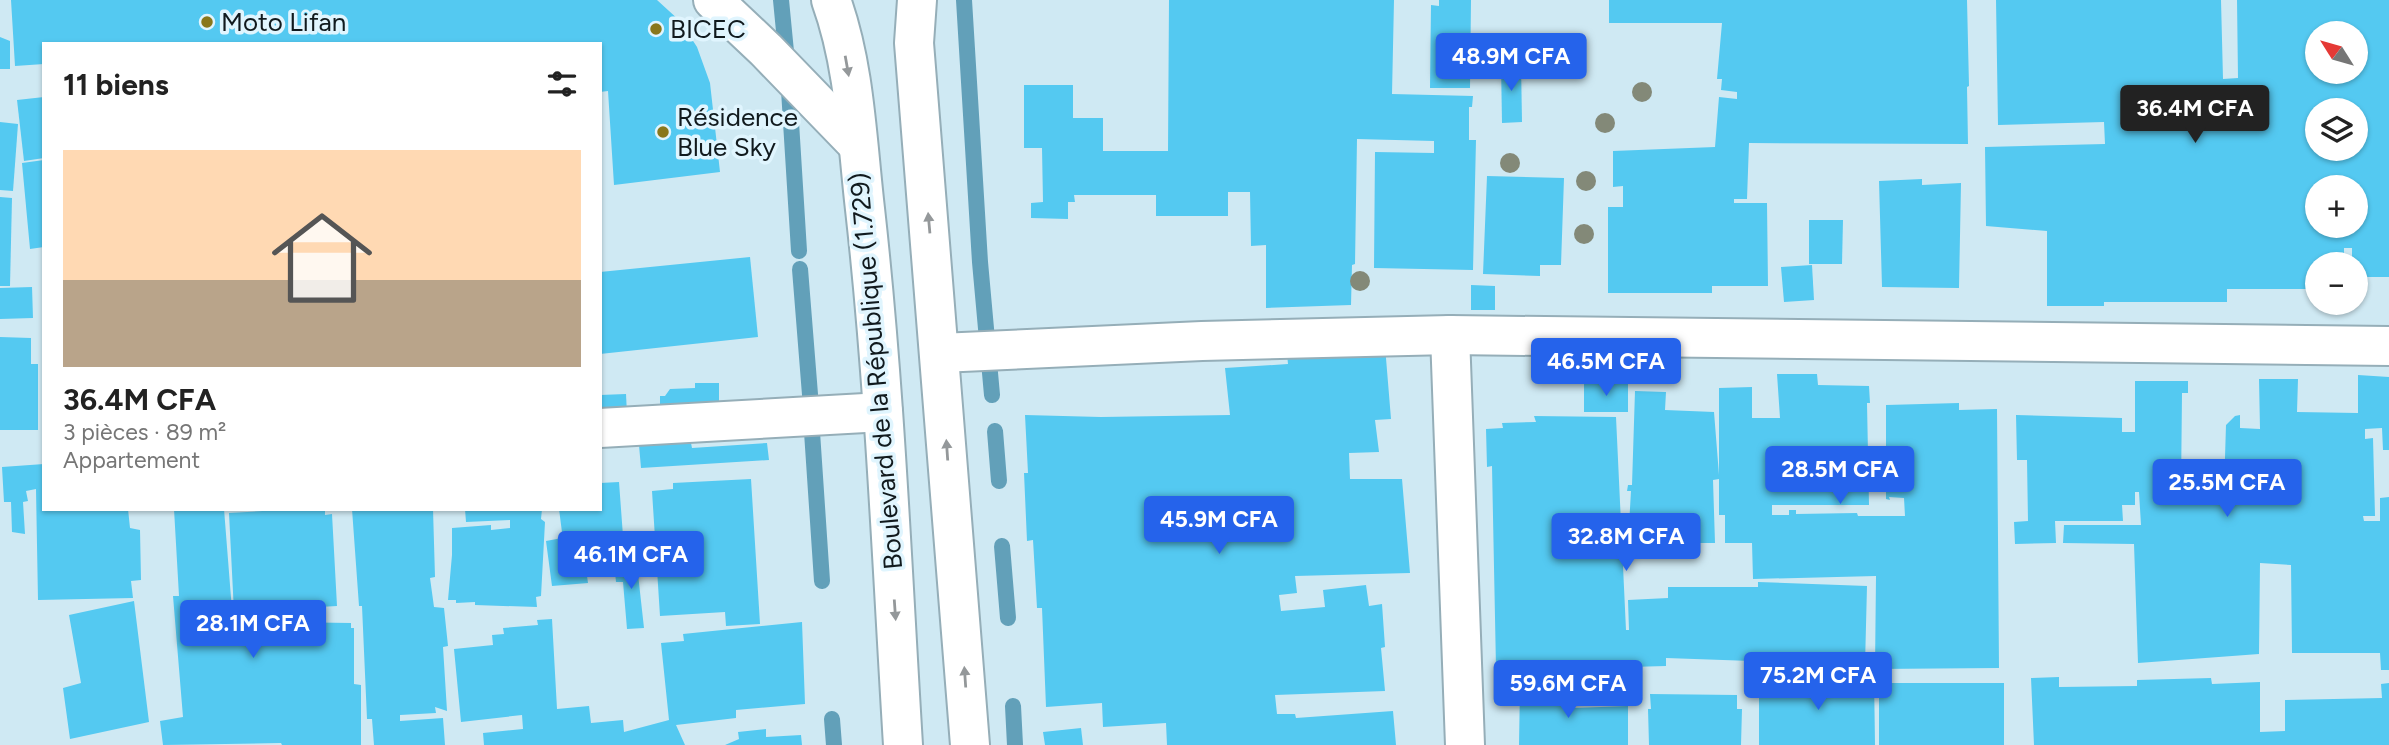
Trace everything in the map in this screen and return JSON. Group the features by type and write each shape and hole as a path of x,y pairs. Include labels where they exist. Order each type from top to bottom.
{"street":[{"path":"713,0 766,50 857,144"},
{"name":"Boulevard de la République (1.729)","path":"831,0 841,27 853,98 874,289 903,745"},
{"path":"917,0 914,43 970,745"},
{"path":"914,43 940,0"},
{"path":"940,353 1202,341 1450,335 2389,346"},
{"path":"1450,335 1465,745"},
{"path":"602,428 883,412"}],"building":[{"name":"Résidence Blue Sky","path":"11,0 657,0 680,21 697,47 710,83 720,172 614,185 608,91 602,92 602,42 42,42 42,64 15,66"},
{"path":"1169,0 1394,0 1392,94 1473,96 1472,107 1469,107 1469,140 1476,140 1473,270 1374,268 1375,152 1434,153 1434,141 1357,139 1355,264 1352,265 1351,305 1266,308 1266,245 1251,246 1250,192 1228,192 1228,216 1156,216 1156,195 1074,195 1075,202 1068,202 1068,219 1031,218 1031,203 1043,202 1042,148 1024,148 1024,85 1073,85 1073,118 1103,118 1103,151 1168,151"},
{"path":"1439,0 1471,0 1470,88 1430,88 1431,5 1439,6"},
{"path":"1609,0 1967,0 1968,144 1749,143 1747,199 1734,199 1734,203 1767,203 1768,286 1712,286 1712,293 1608,293 1608,207 1623,207 1623,186 1613,187 1613,151 1715,147 1719,97 1737,99 1737,92 1721,90 1722,79 1717,79 1722,23 1609,23"},
{"path":"1996,0 2221,0 2223,79 2238,78 2237,0 2389,0 2389,277 2368,277 2368,252 2352,252 2352,248 2344,248 2344,252 2305,252 2305,289 2227,289 2227,302 2104,302 2104,306 2047,306 2047,231 1986,226 1985,147 2105,144 2104,122 1998,125"},
{"path":"0,37 10,41 10,69 0,69"},
{"path":"1501,64 1521,64 1522,122 1502,123"},
{"path":"42,97 42,158 24,161 17,100"},
{"path":"0,122 18,124 13,191 0,190"},
{"path":"42,160 42,247 30,249 22,163"},
{"path":"1487,176 1564,178 1561,265 1540,265 1540,276 1483,274"},
{"path":"1922,179 1922,185 1961,183 1959,288 1882,287 1879,181"},
{"path":"0,197 12,198 10,286 0,286"},
{"path":"1809,220 1843,220 1842,264 1809,264"},
{"path":"750,257 758,337 602,354 602,272"},
{"path":"1812,265 1814,300 1784,302 1781,267"},
{"path":"1471,285 1495,286 1495,310 1471,310"},
{"path":"32,287 33,318 0,319 0,288"},
{"path":"0,337 31,338 31,364 38,364 38,430 0,430"},
{"path":"1385,346 1391,419 1375,420 1379,452 1349,453 1350,479 1402,479 1410,573 1295,576 1297,593 1279,595 1281,611 1325,607 1323,590 1366,585 1369,606 1382,604 1385,647 1381,648 1385,691 1275,695 1277,714 1295,714 1296,718 1393,711 1396,745 1167,745 1166,723 1103,727 1102,703 1046,707 1042,608 1037,608 1033,540 1027,541 1025,415 1230,415 1225,368 1288,364 1287,354"},
{"path":"1777,374 1817,374 1818,385 1869,386 1869,505 1772,505 1772,515 1789,515 1789,510 1796,510 1796,514 1857,513 1858,516 1905,516 1904,498 1886,499 1886,405 1959,403 1959,410 1997,409 1999,668 1875,669 1876,576 1753,579 1752,543 1725,543 1725,515 1719,515 1719,479 1713,480 1715,543 1628,543 1631,491 1627,491 1628,485 1632,485 1635,391 1666,392 1665,410 1714,412 1719,475 1719,388 1752,387 1752,418 1780,418"},
{"path":"2358,375 2389,377 2389,450 2383,450 2382,428 2365,429 2365,439 2373,438 2375,516 2363,516 2364,521 2380,521 2380,498 2389,497 2389,670 2381,670 2380,653 2292,653 2291,565 2260,563 2259,654 2138,663 2134,544 2063,543 2064,525 2141,525 2139,492 2135,492 2135,505 2122,505 2123,521 2055,521 2056,543 2015,544 2014,522 2028,521 2027,460 2017,460 2016,415 2122,418 2122,432 2135,432 2135,381 2188,381 2188,393 2182,393 2181,489 2224,490 2226,425 2240,415 2240,428 2260,429 2259,379 2298,379 2297,412 2358,413"},
{"path":"695,383 719,383 719,403 697,403 698,409 660,409 660,396 665,396 670,389 695,388"},
{"path":"1584,384 1628,384 1628,412 1584,412"},
{"path":"626,394 627,414 602,417 602,395"},
{"path":"1534,416 1616,417 1626,630 1629,630 1628,600 1668,598 1668,587 1758,587 1758,582 1867,586 1865,665 1666,658 1666,666 1630,667 1630,662 1624,663 1625,670 1496,668 1492,466 1487,467 1486,429 1503,428 1502,423 1536,422"},
{"path":"691,443 692,448 767,443 769,460 641,468 639,445"},
{"path":"42,464 42,511 128,511 130,528 140,530 141,580 131,581 133,598 38,600 36,489 26,491 28,501 23,502 25,534 12,532 11,502 4,502 2,467"},
{"path":"751,479 760,624 726,626 725,612 660,616 652,491 673,489 673,483"},
{"path":"619,482 623,536 563,540 559,511 602,511 602,483"},
{"path":"174,511 224,511 233,623 279,621 279,631 283,630 283,622 351,623 351,628 354,628 354,684 361,685 361,745 163,745 160,721 183,717 173,596 179,596"},
{"path":"325,511 325,515 332,514 337,606 234,612 229,513"},
{"path":"352,511 433,511 435,577 430,578 434,607 444,608 448,646 443,647 447,711 435,707 436,713 400,715 400,721 443,718 445,745 374,745 372,719 367,719 362,606 359,606"},
{"path":"465,511 542,511 541,519 545,522 541,596 536,597 537,607 475,605 475,602 456,603 456,600 448,600 452,528 491,525 491,530 510,528 510,520 466,522"},
{"path":"562,538 565,549 583,547 588,583 552,586 546,541"},
{"path":"636,556 644,628 627,629 623,582 616,582 614,563 622,562 621,558"},
{"path":"134,601 149,722 70,739 63,688 81,683 69,615"},
{"path":"552,619 557,709 589,706 591,723 623,720 624,732 669,720 661,643 684,641 683,634 802,622 805,704 736,710 736,718 676,725 685,745 484,745 483,733 523,729 522,715 461,722 454,649 493,645 492,635 504,634 503,628 538,625 537,620"},
{"path":"1874,676 1875,745 1759,745 1759,683 1793,683 1793,677"},
{"path":"2059,677 2059,687 2137,686 2137,680 2211,678 2212,684 2260,682 2260,732 2285,731 2285,700 2382,698 2381,684 2389,683 2389,745 2034,745 2031,678"},
{"path":"1879,683 2004,683 2004,745 1879,745"},
{"path":"1572,685 1574,708 1628,706 1628,745 1519,745 1520,686"},
{"path":"1650,694 1737,695 1737,709 1742,709 1741,745 1649,745"},
{"path":"1081,728 1083,745 1045,745 1043,732"},
{"path":"766,729 766,737 801,735 802,745 725,745 739,739 738,732"}],"waterway":[{"path":"781,0 787,62"},
{"path":"964,0 980,262 992,395"},
{"path":"789,90 799,251"},
{"path":"800,269 811,407"},
{"path":"995,431 999,481"},
{"path":"812,432 822,581"},
{"path":"1002,546 1008,618"},
{"path":"1013,706 1015,745"},
{"path":"832,719 834,745"}],"place":[{"name":"Moto Lifan","path":"207,22"},
{"name":"BICEC","path":"656,29"},
{"name":"Résidence Blue Sky","path":"663,132"}]}
